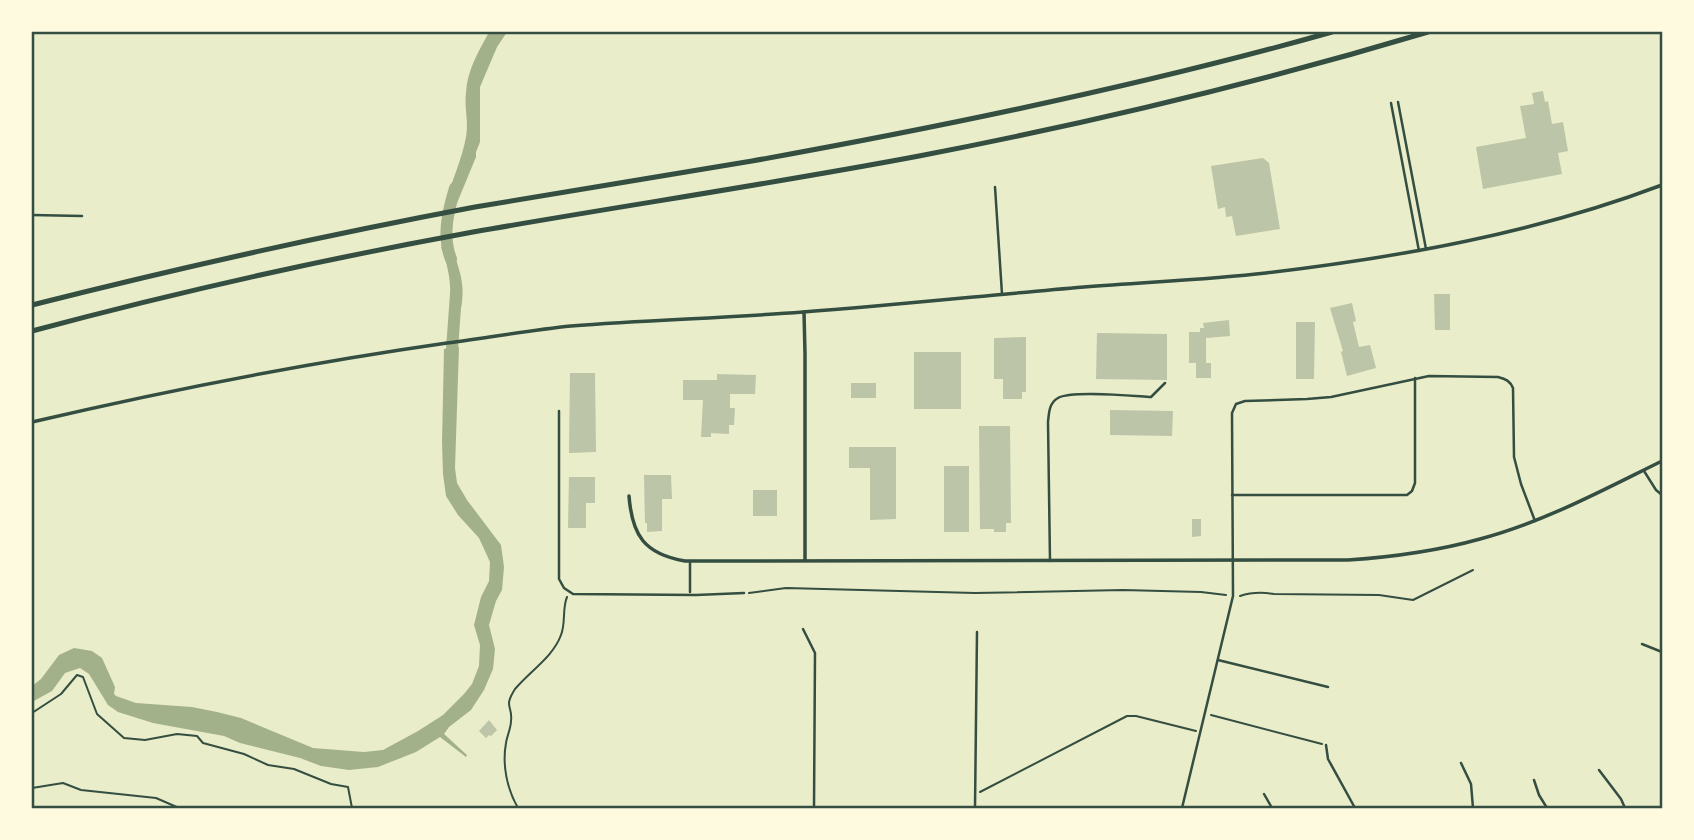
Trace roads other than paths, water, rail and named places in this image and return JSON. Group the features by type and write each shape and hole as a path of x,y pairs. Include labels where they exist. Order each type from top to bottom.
{"highway":[{"path":"32,305 206,262 422,217 752,160 1045,103 1332,32"},
{"path":"32,331 225,284 417,243 757,185 980,143 1195,94 1428,32"}],"main road":[{"path":"32,422 220,380 358,356 568,326 804,312 1264,273 1419,251 1497,235 1583,212 1662,185"},
{"path":"804,312 805,560"},
{"path":"629,496 630,515 641,538 661,554 690,561 1348,560 1399,555 1478,540 1565,509 1662,461"}],"street":[{"path":"1398,102 1426,249"},
{"path":"1391,103 1419,251"},
{"path":"995,187 1002,294"},
{"path":"32,215 82,216"},
{"path":"1182,808 1233,596 1232,413 1236,404 1245,401 1331,397 1415,378 1499,377 1510,382 1513,393 1514,457 1535,521"},
{"path":"1232,495 1407,495 1415,483 1415,378"},
{"path":"1050,561 1048,422 1051,405 1059,397 1085,394 1151,397 1165,383"},
{"path":"559,411 559,579 569,593 744,593"},
{"path":"1644,471 1662,495"},
{"path":"690,561 690,594"},
{"path":"803,629 815,653 814,808"},
{"path":"975,808 977,632"},
{"path":"1642,644 1662,652"},
{"path":"1217,660 1328,687"},
{"path":"1326,745 1328,759 1355,808"},
{"path":"1461,763 1471,784 1474,808"},
{"path":"1599,770 1625,808"},
{"path":"1534,780 1547,808"},
{"path":"1264,793 1272,808"}],"waterway":[{"path":"451,259 446,232 455,188"},
{"path":"451,363 456,294"}]}
